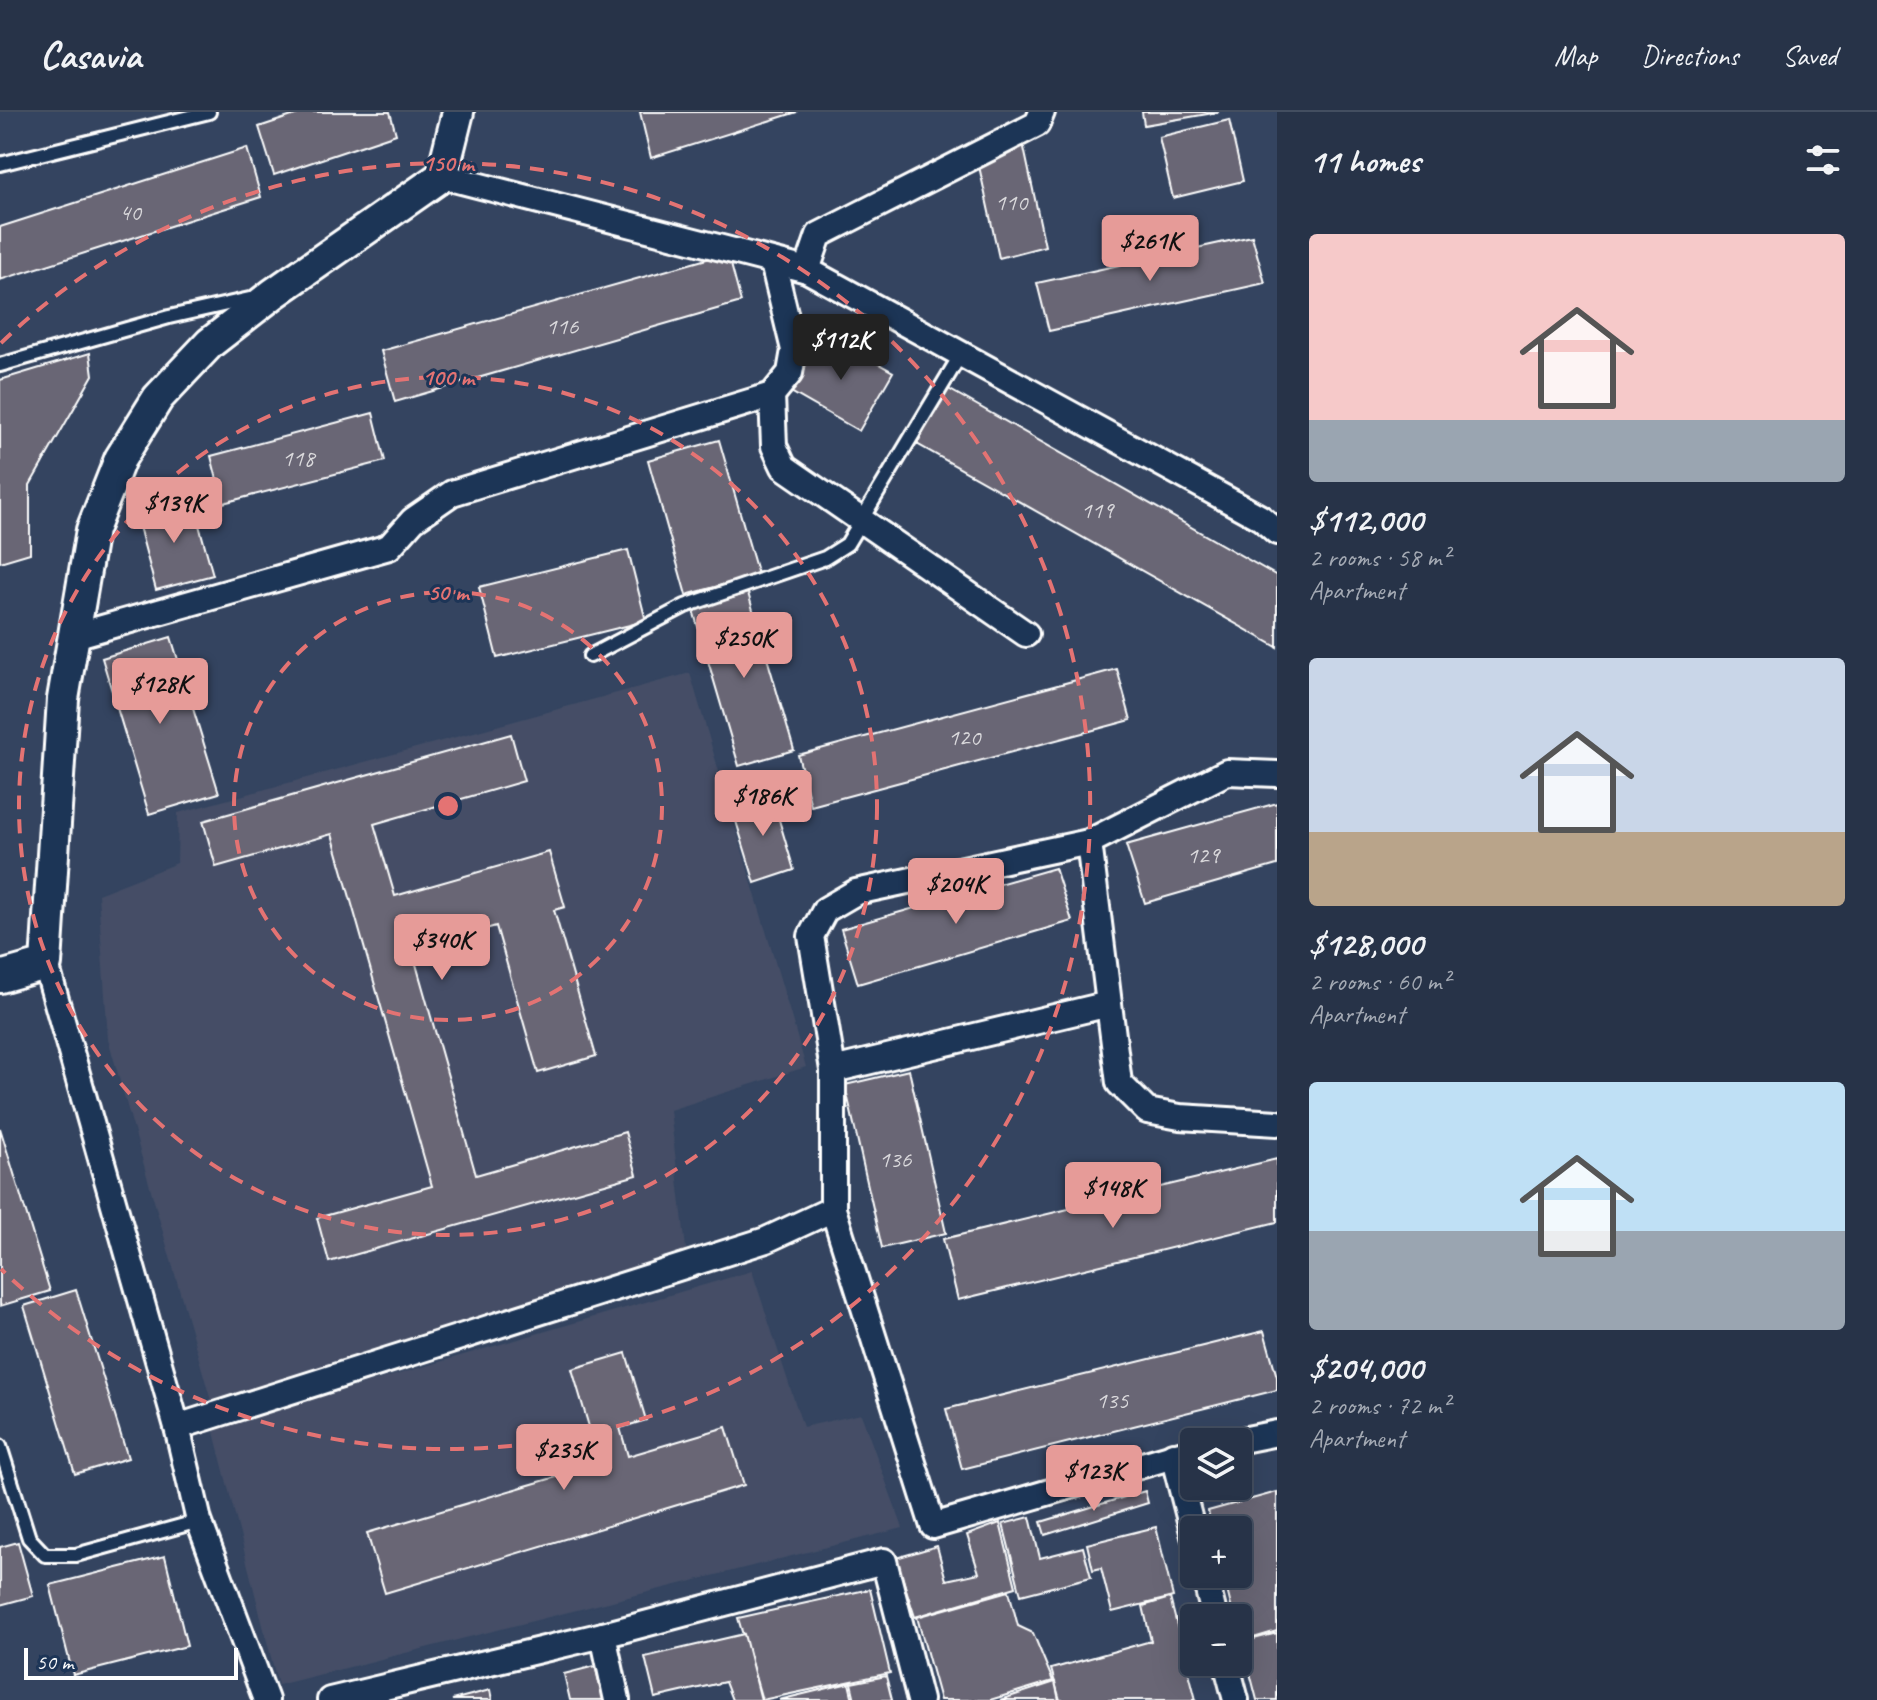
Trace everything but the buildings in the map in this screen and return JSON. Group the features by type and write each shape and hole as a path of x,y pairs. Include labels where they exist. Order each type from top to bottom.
{"street":[{"path":"266,1700 199,1521 177,1427 46,964 63,699 92,530 120,459 158,398 210,343 273,294 442,176 458,112"},
{"path":"807,270 819,235 1037,124 1042,112"},
{"path":"442,176 807,270 1261,518 1277,532"},
{"path":"74,636 389,547 413,520 452,493 772,395 790,373 794,350 773,263"},
{"path":"772,395 774,446 784,467 1026,634"},
{"path":"1180,1453 933,1526 833,1209 833,1070 811,936 825,910 856,892 1089,842 1227,772 1277,774"},
{"path":"1089,842 1119,1083 1147,1111 1180,1117 1277,1123"},
{"path":"0,977 46,964"},
{"path":"833,1070 1109,1004"},
{"path":"177,1427 766,1240 833,1209"},
{"path":"1252,1438 1277,1433"},
{"path":"330,1700 603,1635 884,1561 920,1700"},
{"path":"603,1635 617,1700"},
{"path":"1230,1676 1236,1700"}],"lane":[{"path":"0,164 209,112"},
{"path":"0,365 169,317 273,294"},
{"path":"590,656 685,606 825,558 847,544 961,354"},
{"path":"0,1446 29,1538 45,1555 76,1555 199,1521"}],"shaded area":[{"path":"690,673 806,1067 670,1110 687,1257 211,1401 108,1039 98,894 177,863 178,813"},
{"path":"752,1271 803,1427 861,1414 903,1528 278,1685 213,1428"}]}
